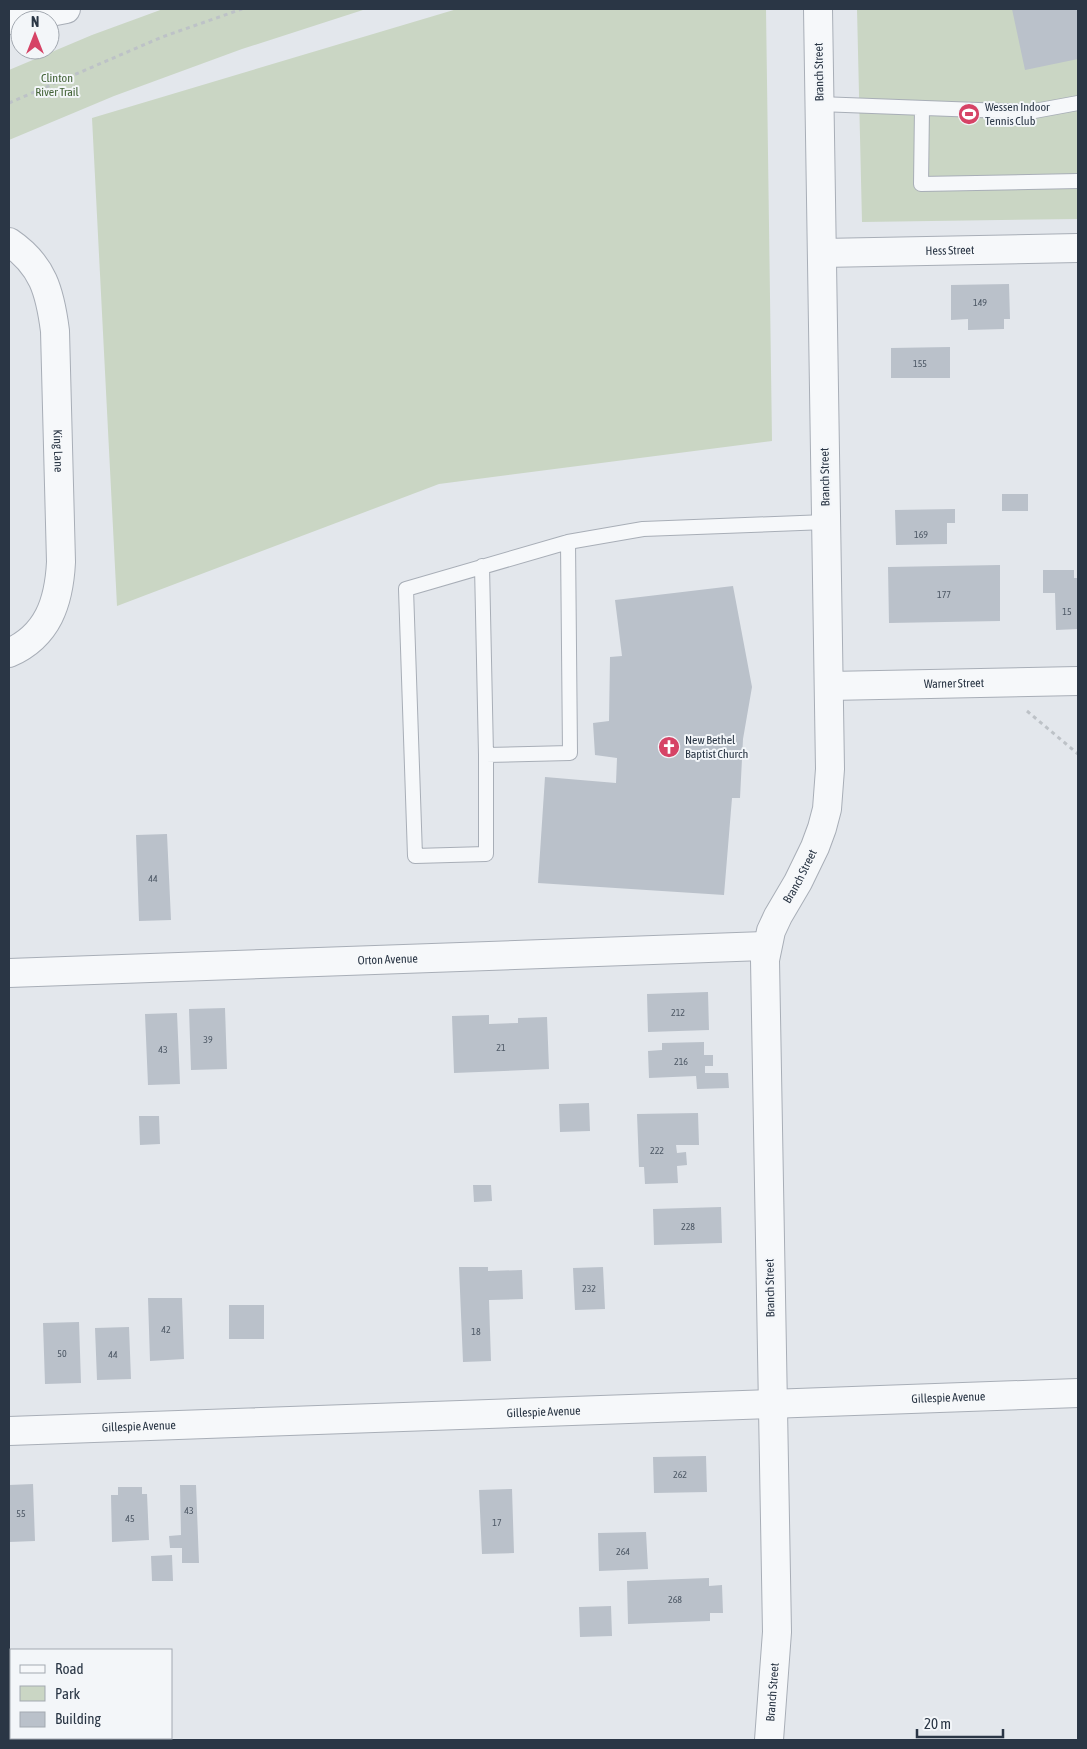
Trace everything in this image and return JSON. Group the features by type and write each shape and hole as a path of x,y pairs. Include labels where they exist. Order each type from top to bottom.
{"street":[{"path":"9,20 66,9"},
{"name":"Branch Street","path":"769,1740 777,1632 765,975 767,946 778,916 798,882 815,847 827,809 830,769 818,9"},
{"name":"King Lane","path":"9,242 24,253 37,269 46,286 52,310 55,331 61,562 56,598 45,623 36,636 9,653"},
{"name":"Hess Street","path":"822,253 1078,248"},
{"name":"Warner Street","path":"829,686 1078,681"},
{"name":"Orton Avenue","path":"9,973 767,946"},
{"name":"Gillespie Avenue","path":"9,1431 1078,1393"}],"lane":[{"path":"819,104 1029,112 1078,103"},
{"path":"922,108 921,184 1078,181"},
{"path":"482,566 486,854 416,856 406,589 482,566 568,542 643,529 826,522"},
{"path":"486,755 570,753 568,542"}],"path":[{"path":"9,103 162,37 242,9"},
{"path":"1012,683 1013,699 1078,754"}],"green space":[{"name":"Clinton River Trail","path":"163,9 366,9 242,49 114,96 9,140 9,70 33,60 60,60 60,48"},
{"path":"457,9 766,9 772,441 439,484 117,606 92,118"},
{"name":"Wessen Indoor Tennis Club","path":"857,9 1078,9 1078,219 862,222"}],"building":[{"path":"1012,9 1078,9 1078,59 1025,70"},
{"path":"1009,284 1010,319 1004,319 1004,329 968,330 968,319 951,320 951,285"},
{"path":"950,347 950,378 891,378 891,348"},
{"path":"1002,494 1028,494 1028,511 1002,511"},
{"path":"955,509 955,523 947,523 947,544 896,545 895,510"},
{"path":"1000,565 1000,621 889,623 888,567"},
{"path":"1043,570 1074,570 1074,578 1078,578 1078,629 1056,630 1055,593 1043,593"},
{"name":"New Bethel Baptist Church","path":"733,586 752,687 743,739 740,798 732,798 724,895 538,883 545,777 616,783 617,758 595,755 593,723 609,721 610,657 622,656 615,600"},
{"path":"167,834 171,920 139,921 136,835"},
{"path":"708,992 709,1030 648,1032 647,994"},
{"path":"225,1008 227,1069 191,1070 189,1009"},
{"path":"177,1013 180,1084 148,1085 145,1014"},
{"path":"489,1015 489,1024 518,1023 518,1018 547,1017 549,1069 454,1073 452,1016"},
{"path":"704,1042 704,1055 713,1055 713,1066 705,1066 705,1073 728,1073 729,1088 697,1089 696,1076 649,1078 648,1051 662,1050 662,1043"},
{"path":"589,1103 590,1131 560,1132 559,1104"},
{"path":"698,1113 699,1145 676,1145 677,1153 686,1152 687,1165 677,1166 678,1183 645,1184 644,1167 639,1167 637,1114"},
{"path":"139,1116 159,1116 160,1144 140,1145"},
{"path":"473,1185 491,1185 492,1201 474,1202"},
{"path":"721,1207 722,1243 654,1245 653,1209"},
{"path":"459,1267 488,1267 488,1271 522,1270 523,1299 489,1300 491,1361 463,1362"},
{"path":"603,1267 605,1309 575,1310 573,1268"},
{"path":"148,1298 182,1298 184,1359 150,1361"},
{"path":"229,1305 264,1305 264,1339 229,1339"},
{"path":"79,1322 81,1383 45,1384 43,1323"},
{"path":"129,1327 131,1379 97,1380 95,1328"},
{"path":"706,1456 707,1492 654,1493 653,1457"},
{"path":"33,1484 35,1541 9,1542 9,1485"},
{"path":"180,1485 196,1485 199,1563 182,1563 182,1548 170,1548 169,1536 181,1535"},
{"path":"118,1487 142,1487 142,1494 147,1494 149,1540 112,1542 111,1495 118,1495"},
{"path":"512,1489 514,1553 482,1554 479,1490"},
{"path":"646,1532 648,1569 599,1571 598,1533"},
{"path":"172,1555 173,1581 152,1581 151,1556"},
{"path":"709,1578 709,1586 722,1585 723,1613 710,1613 710,1621 628,1624 627,1581"},
{"path":"611,1606 612,1636 580,1637 579,1607"}],"place":[{"name":"Wessen Indoor Tennis Club","path":"969,114"},
{"name":"New Bethel Baptist Church","path":"669,747"}]}
